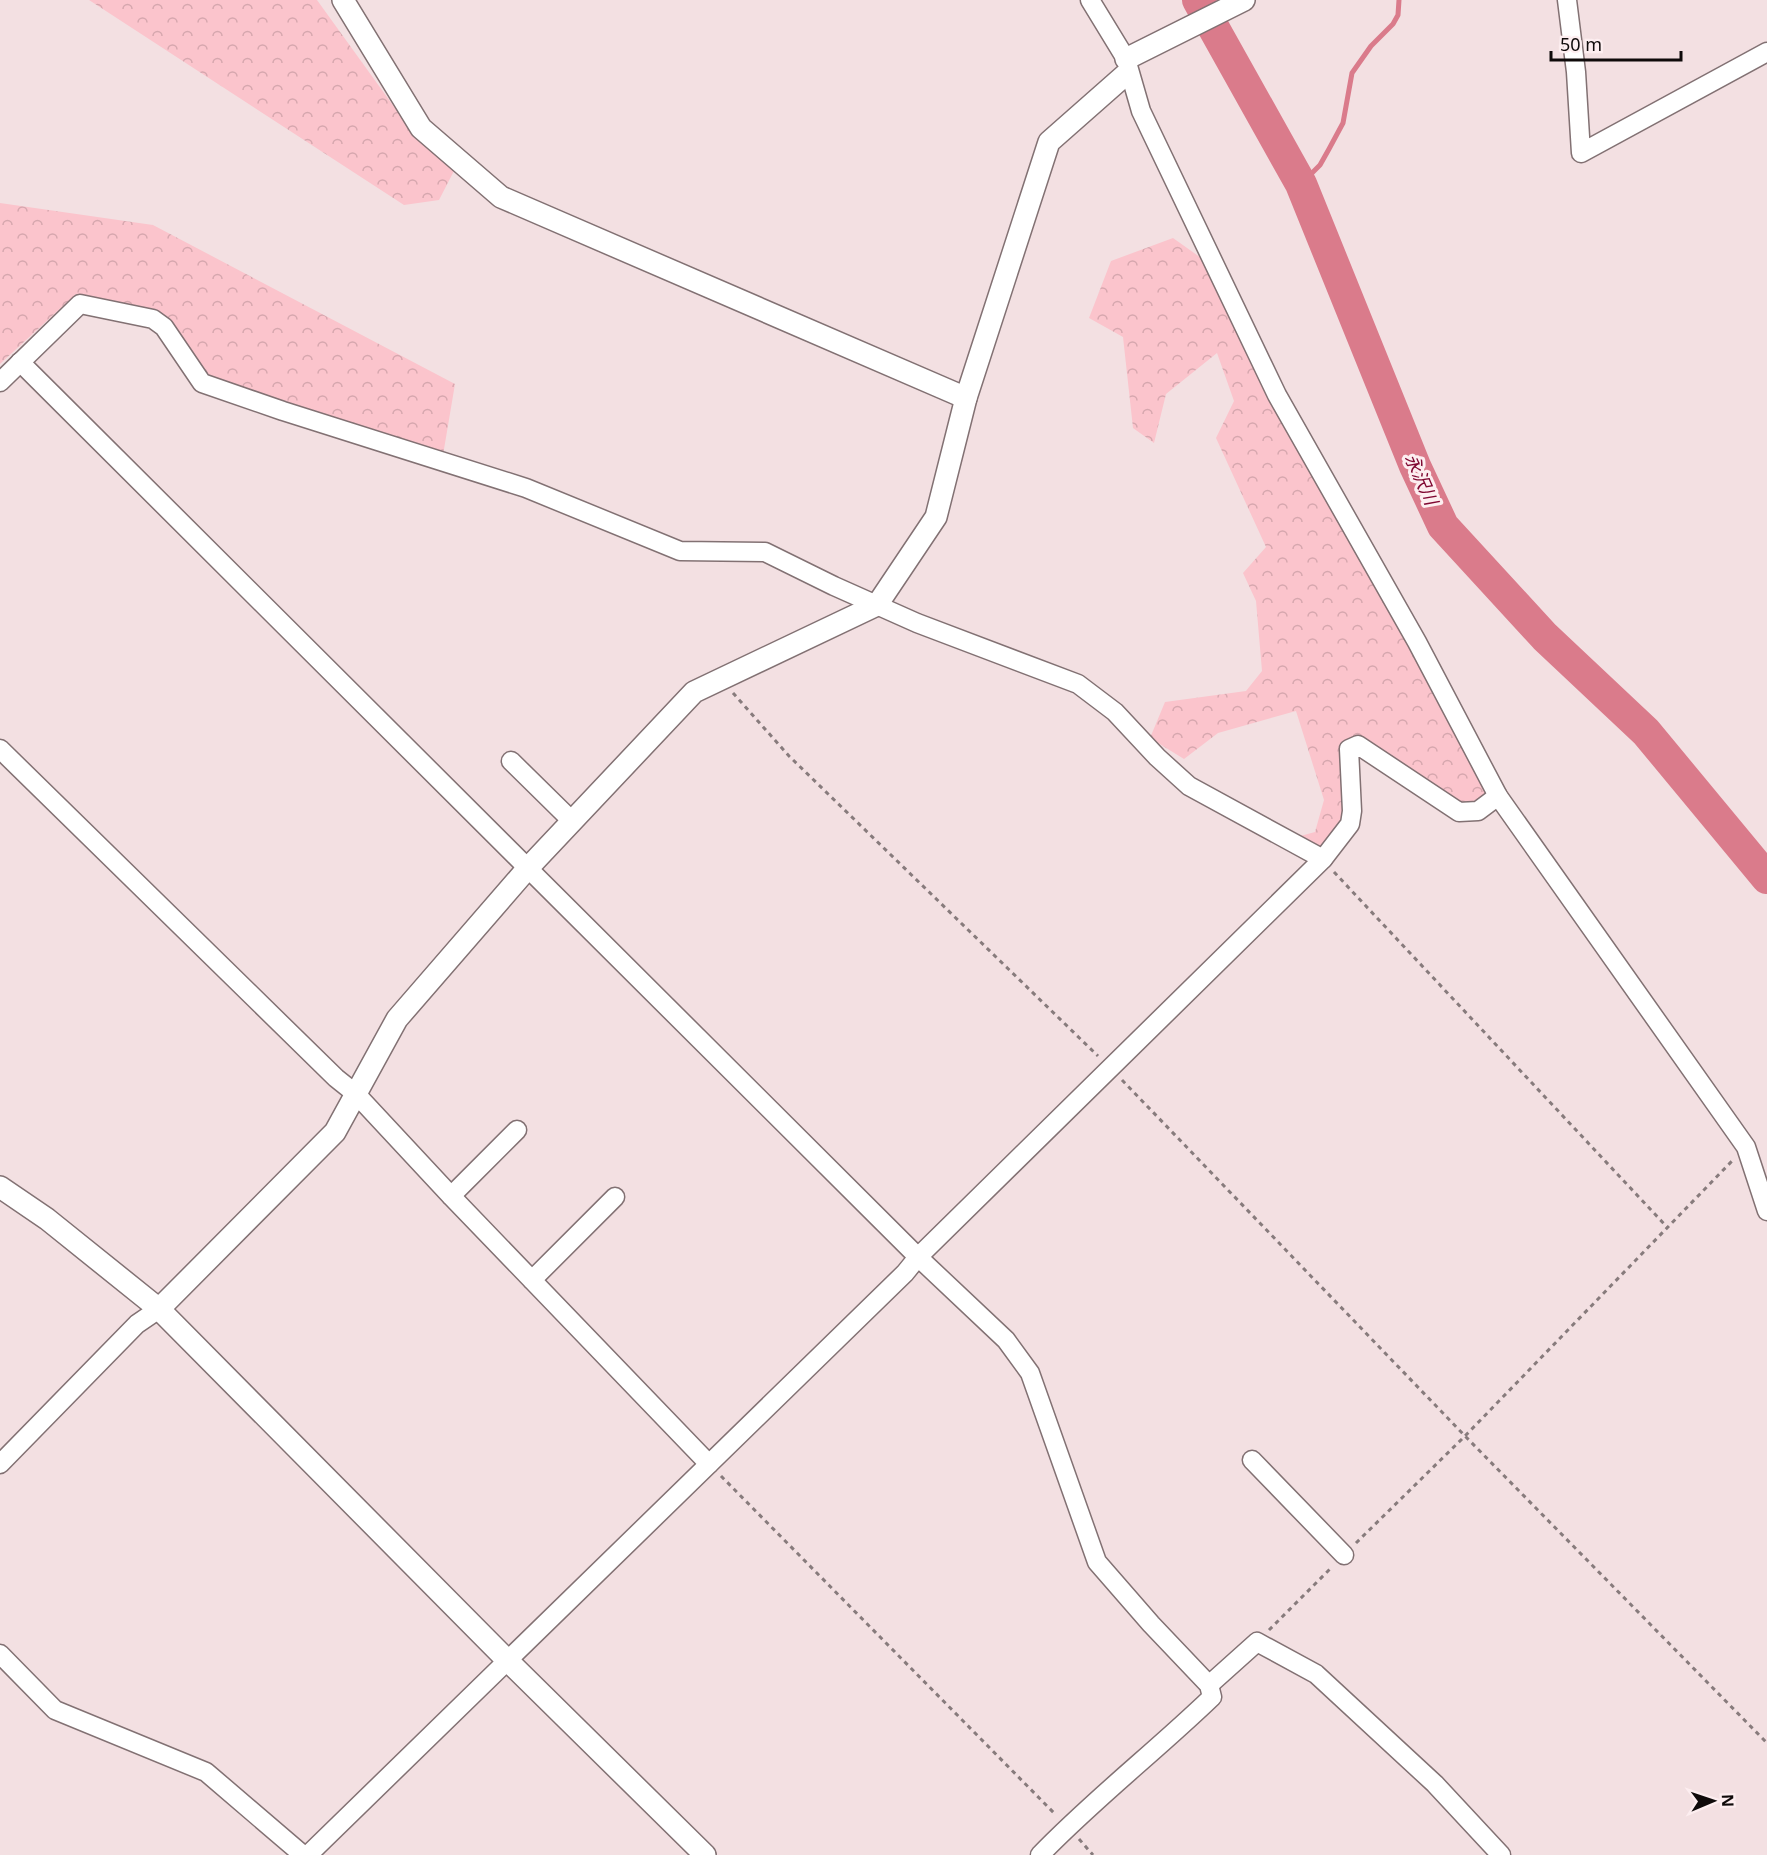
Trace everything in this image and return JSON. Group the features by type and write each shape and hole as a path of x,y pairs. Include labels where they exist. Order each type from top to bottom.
{"street":[{"path":"343,0 422,128 501,197 966,398"},
{"path":"1090,0 1125,67 1141,111 1277,395 1417,642 1498,796 1746,1147 1767,1211"},
{"path":"0,1464 137,1324 159,1309 334,1132 397,1019 527,869 694,692 877,605 936,517 966,398 1050,141 1125,67 1244,0"},
{"path":"1567,0 1576,72 1581,153 1767,52"},
{"path":"0,382 80,304 153,319 164,327 202,383 526,488 680,551 765,552 917,623 1078,684 1115,712 1157,757 1189,786 1323,859"},
{"path":"20,362 918,1257 1006,1340 1030,1373 1097,1562 1151,1624 1209,1685 1212,1696 1175,1733 1067,1827 1040,1855"},
{"path":"0,1654 55,1710 206,1772 306,1855 897,1281 918,1257 1323,859 1350,824 1352,811 1349,749 1358,745 1460,812 1478,811 1498,796"},
{"path":"0,749 356,1094 709,1464"},
{"path":"511,761 572,821"},
{"path":"451,1196 517,1130"},
{"path":"0,1186 48,1219 159,1309 507,1660 705,1855"},
{"path":"532,1280 615,1197"},
{"path":"1252,1460 1344,1555"},
{"path":"1209,1685 1257,1642 1316,1674 1435,1784 1501,1855"}],"path":[{"path":"720,679 789,756 1110,1068 1465,1436 1767,1743"},
{"path":"1323,859 1667,1227"},
{"path":"1257,1642 1465,1436 1746,1147"},
{"path":"709,1464 1067,1827"}],"green space":[{"path":"89,0 317,0 405,122 456,167 439,200 404,205"},
{"path":"0,203 153,225 455,384 442,461 202,383 172,322 76,294 0,364"},
{"path":"1173,238 1218,270 1490,793 1465,805 1361,740 1339,747 1346,816 1323,848 1293,838 1315,832 1324,800 1296,711 1218,733 1184,759 1150,738 1165,702 1246,691 1262,671 1256,601 1243,573 1266,547 1216,438 1234,401 1217,353 1166,394 1154,443 1133,428 1123,337 1089,318 1111,261"}],"waterway":[{"name":"永沢川","path":"1198,0 1301,184 1415,466 1443,526 1545,637 1646,732 1767,878"},
{"path":"1301,184 1320,165 1343,123 1352,73 1371,46 1393,24 1398,15 1399,0"}]}
